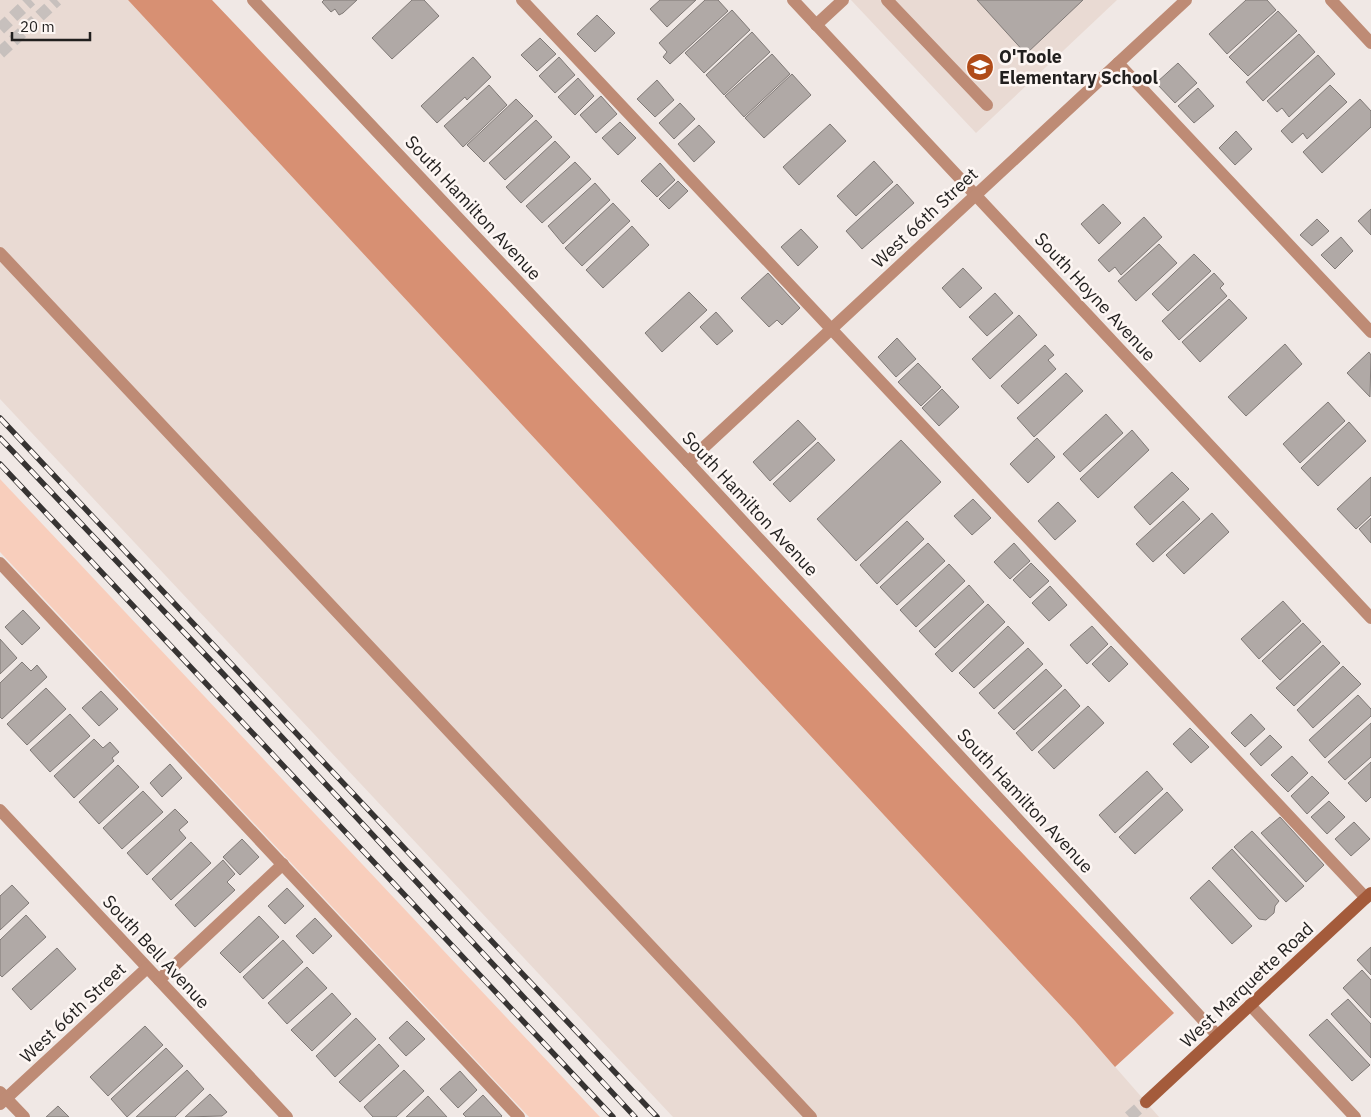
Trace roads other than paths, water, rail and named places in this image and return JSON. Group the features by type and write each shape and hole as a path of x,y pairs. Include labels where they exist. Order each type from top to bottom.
{"street":[{"name":"South Hamilton Avenue","path":"253,0 688,462 1217,1035"},
{"path":"522,0 1368,896"},
{"name":"South Hoyne Avenue","path":"793,0 1371,618"},
{"path":"816,25 842,0"},
{"path":"887,0 987,105"},
{"name":"West 66th Street","path":"688,462 1186,0"},
{"path":"1331,0 1371,43"},
{"path":"1118,63 1371,332"},
{"path":"0,253 811,1117"},
{"path":"0,563 519,1117"},
{"name":"South Bell Avenue","path":"0,810 287,1117"},
{"path":"159,980 283,864"},
{"name":"West Marquette Road","path":"1146,1102 1368,896"},
{"name":"West 66th Street","path":"2,1098 147,968"},
{"path":"1250,1005 1355,1117"},
{"path":"2,1098 24,1117"}],"tunnel":[{"path":"0,29 31,0"},
{"path":"0,53 57,0"},
{"path":"1129,1117 1146,1102"}],"railway":[{"path":"0,418 657,1117"},
{"path":"0,438 213,663 635,1117"},
{"path":"0,464 613,1117"}],"place":[{"name":"O'Toole Elementary School","path":"980,67"}]}
